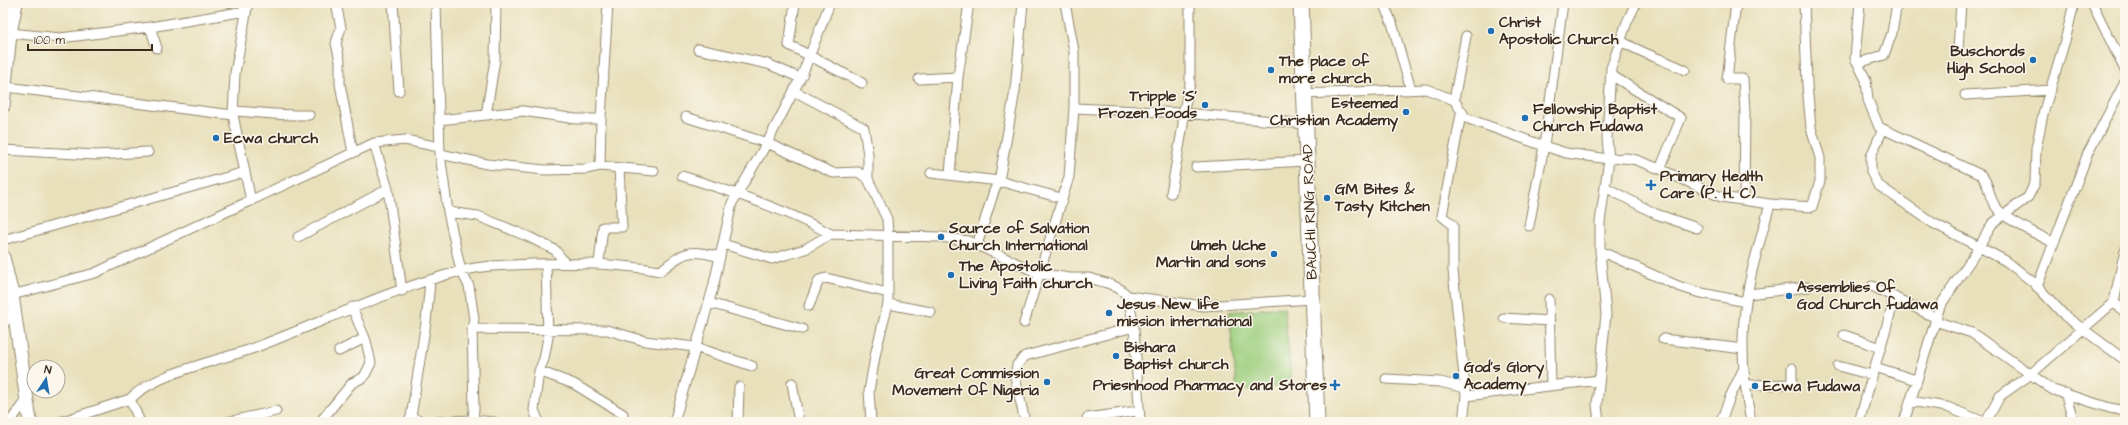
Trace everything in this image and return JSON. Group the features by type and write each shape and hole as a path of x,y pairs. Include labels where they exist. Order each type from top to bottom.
{"main road":[{"name":"BAUCHI RING ROAD","path":"1301,3 1307,124 1307,161 1317,422"}],"street":[{"path":"3,106 10,33 16,3"},
{"path":"336,3 341,28 336,43 340,60 340,84 353,153"},
{"path":"393,3 399,92"},
{"path":"436,3 439,151 448,212 461,271 469,286 474,318 472,328 473,420"},
{"path":"486,115 495,60 496,3"},
{"path":"600,166 601,119 608,3"},
{"path":"795,3 789,45 811,55 862,84"},
{"path":"674,422 709,303 732,203 767,143 794,91 811,55 816,37 830,3"},
{"path":"950,174 958,77 969,3"},
{"path":"977,245 994,191 999,181 1015,91 1023,3"},
{"path":"1024,323 1061,198 1069,177 1074,108 1074,52 1065,3"},
{"path":"1171,193 1183,126 1183,113 1190,84 1190,3"},
{"path":"1381,3 1384,5 1392,22 1411,90"},
{"path":"1529,226 1544,146 1563,3"},
{"path":"1599,422 1597,405 1606,314 1600,251 1600,222 1609,159 1607,139 1611,68 1636,3"},
{"path":"1736,3 1726,78 1743,80 1745,112 1744,199"},
{"path":"1305,94 1426,89 1438,92 1454,100 1466,118 1566,153 1609,159 1626,158 1660,169 1721,197 1744,199 1770,204 1812,207 1820,181 1820,158 1812,128 1807,85 1804,3"},
{"path":"1860,3 1855,58 1866,80 1868,100 1875,120 1883,129 1981,175 1988,182 1989,195 1997,209 2054,243"},
{"path":"1858,63 1884,55 1892,34 1897,3"},
{"path":"1958,50 1961,3"},
{"path":"1904,422 1940,306 1980,246 1992,224 2028,197 2034,183 2036,149 2043,114 2066,37 2074,3"},
{"path":"2092,3 2125,70"},
{"path":"10,33 60,38 150,27 247,7 235,73 233,113 251,200"},
{"path":"150,27 156,48"},
{"path":"1454,100 1466,36"},
{"path":"1621,41 1637,50 1660,58 1685,70"},
{"path":"698,49 768,64 800,78"},
{"path":"1611,75 1681,118 1660,169"},
{"path":"918,79 958,77"},
{"path":"2037,287 2088,153 2125,82"},
{"path":"6,87 233,113 290,116 309,115"},
{"path":"1966,95 2051,90"},
{"path":"794,91 864,128 868,155 868,179 887,220 888,304 876,351 869,391 871,422"},
{"path":"1074,108 1183,113 1307,124"},
{"path":"439,120 523,111 576,119 601,119"},
{"path":"1462,114 1442,216 1453,225 1453,272 1466,392 1463,422"},
{"path":"686,117 767,143 833,173 858,172 868,179"},
{"path":"1883,129 1871,156 1871,172 1878,185 1933,223 1980,246 2006,262 2037,287 2065,316 2083,331 2125,360"},
{"path":"12,295 95,273 374,143 405,140 487,164 546,170 586,169 600,166 654,171"},
{"path":"374,143 388,189 402,291"},
{"path":"3,150 96,155 148,152"},
{"path":"1196,167 1307,161"},
{"path":"599,263 603,228 622,227 619,168"},
{"path":"3,240 245,172"},
{"path":"931,173 950,174 999,181 1061,198"},
{"path":"682,176 737,193 812,224 831,234 941,237 968,241 1038,273 1069,278 1088,278 1115,286 1128,296 1204,306 1313,300"},
{"path":"1605,187 1656,214 1697,228"},
{"path":"298,236 388,189"},
{"path":"1751,422 1743,370 1747,298 1770,204"},
{"path":"448,212 478,216 530,237 555,250 565,263"},
{"path":"723,244 772,260 805,249 831,234"},
{"path":"60,422 130,399 136,393 157,381 254,348 352,307 461,271 494,266 599,263 660,271 682,254 699,251 720,257"},
{"path":"1600,251 1678,286 1697,292 1747,298 1808,287"},
{"path":"3,257 12,295 26,391"},
{"path":"1910,400 1947,407 1967,419 1985,422 2000,396 2031,374 2083,331 2114,302 2124,257"},
{"path":"539,422 534,410 539,371 544,359 548,337 546,330 546,264"},
{"path":"809,306 819,280 826,278 888,293"},
{"path":"423,422 409,419 426,322 430,282"},
{"path":"1872,286 1936,319 1972,333 2053,390 2110,408 2125,411"},
{"path":"1128,296 1134,327 1138,411 1140,422"},
{"path":"1860,422 1894,297"},
{"path":"1549,299 1551,386"},
{"path":"2114,302 2125,313"},
{"path":"709,303 802,329"},
{"path":"888,304 931,312"},
{"path":"320,422 352,383 364,376 371,363 365,338 352,307"},
{"path":"3,325 14,309"},
{"path":"1504,318 1549,321"},
{"path":"1024,417 1015,377 1017,365 1025,356 1134,327"},
{"path":"472,328 607,330 645,341 695,347 752,366"},
{"path":"1844,335 1881,348"},
{"path":"339,351 365,338"},
{"path":"1663,339 1743,349"},
{"path":"1838,366 1874,371 1916,380"},
{"path":"1746,385 1792,384 1792,368"},
{"path":"1721,422 1730,397 1743,370"},
{"path":"539,371 574,384 623,414"},
{"path":"1386,379 1440,382 1466,392 1551,386 1599,380"},
{"path":"792,383 799,422"},
{"path":"738,422 739,387"},
{"path":"2065,394 2074,422"},
{"path":"10,422 26,399"},
{"path":"27,399 30,422"},
{"path":"130,399 140,422"},
{"path":"227,422 276,411"},
{"path":"1087,418 1138,411"},
{"path":"429,422 473,420 494,422"}],"green space":[{"path":"1284,307 1292,385 1237,391 1229,312"}],"place":[{"name":"Christ Apostolic Church","path":"1491,31"},
{"name":"Buschords High School","path":"2033,60"},
{"name":"The place of more church","path":"1271,70"},
{"name":"Tripple 'S' Frozen Foods","path":"1205,105"},
{"name":"Esteemed Christian Academy","path":"1406,112"},
{"name":"Fellowship Baptist Church Fudawa","path":"1525,118"},
{"name":"Ecwa church","path":"216,138"},
{"name":"Primary Health Care (P. H. C)","path":"1651,185"},
{"name":"GM Bites & Tasty Kitchen","path":"1327,198"},
{"name":"Source of Salvation Church International","path":"941,237"},
{"name":"Umeh Uche Martin and sons","path":"1274,254"},
{"name":"The Apostolic Living Faith church","path":"951,275"},
{"name":"Assemblies Of God Church fudawa","path":"1789,296"},
{"name":"Jesus New life mission international","path":"1109,313"},
{"name":"Bishara Baptist church","path":"1116,356"},
{"name":"God's Glory Academy","path":"1456,376"},
{"name":"Great Commission Movement Of Nigeria","path":"1047,382"},
{"name":"Priesnhood Pharmacy and Stores","path":"1335,385"},
{"name":"Ecwa Fudawa","path":"1755,386"}]}
